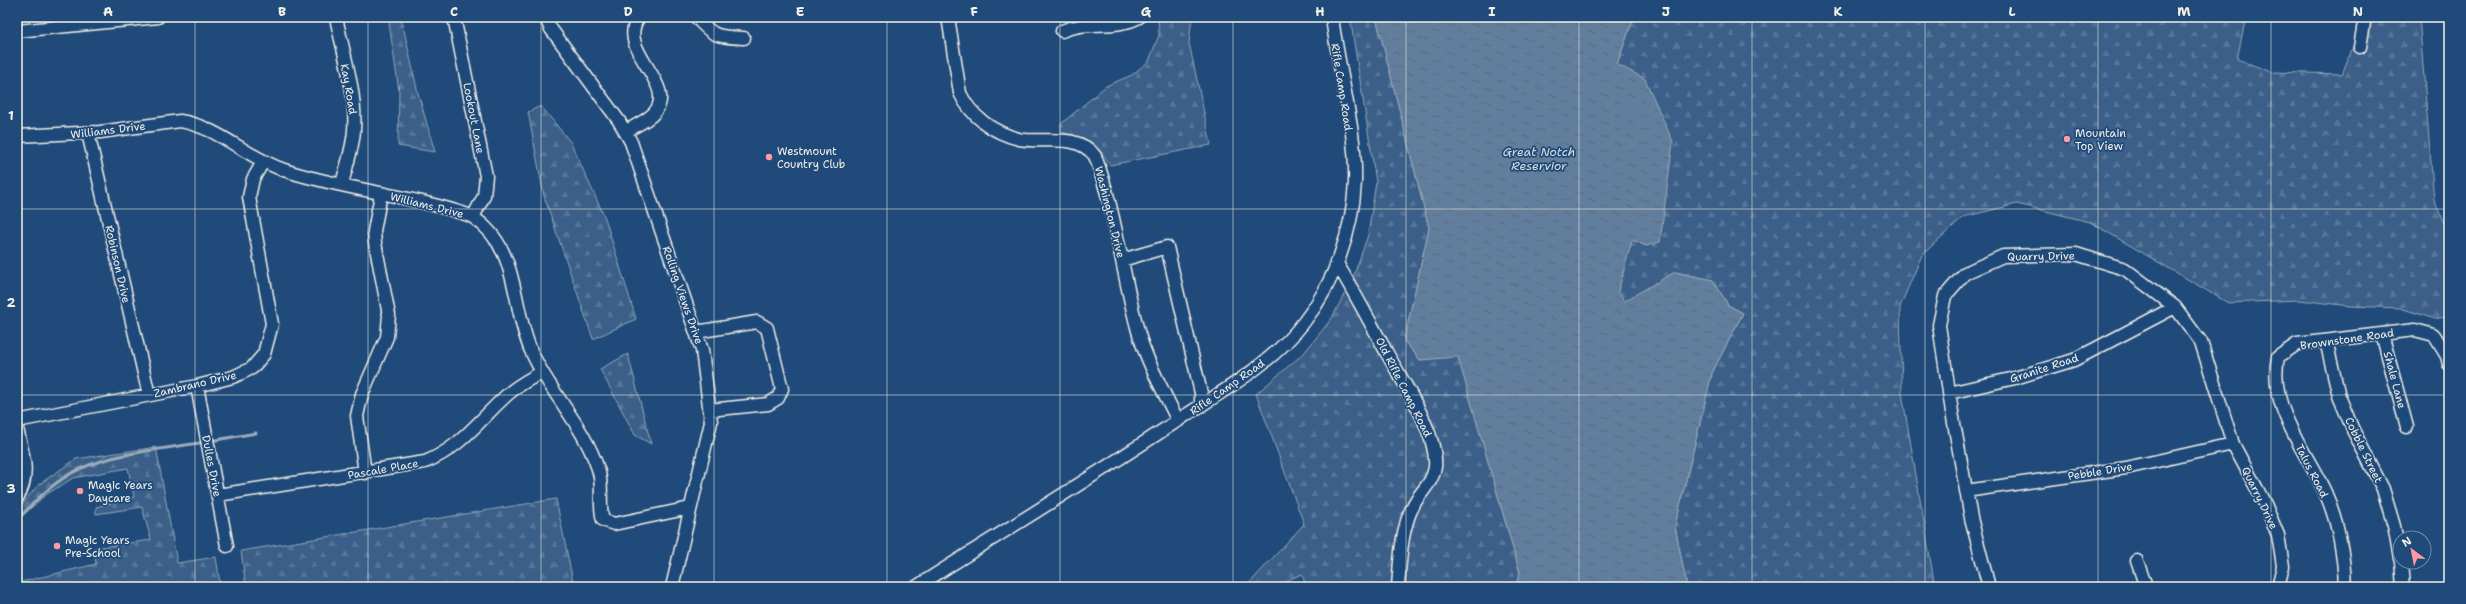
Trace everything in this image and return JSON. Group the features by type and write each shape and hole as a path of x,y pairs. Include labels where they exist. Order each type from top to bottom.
{"street":[{"path":"17,31 99,20 158,17"},
{"name":"Kay Road","path":"336,17 352,97 355,121 352,144 342,184"},
{"name":"Lookout Lane","path":"454,17 486,176 484,196 473,218"},
{"name":"Rolling Views Drive","path":"545,17 631,142 702,350 711,422 672,587"},
{"path":"625,132 654,114 660,104 659,87 633,38 634,24 640,17"},
{"path":"696,17 709,32 724,38 744,38"},
{"name":"Washington Drive","path":"948,17 960,93 964,102 981,121 995,130 1020,139 1071,142 1090,150 1100,170 1144,349 1178,421"},
{"path":"1062,31 1078,26 1131,21 1139,17"},
{"name":"Rifle Camp Road","path":"916,587 1178,421 1252,372 1294,333 1314,307 1336,262 1351,214 1355,181 1348,113 1332,17"},
{"path":"2360,47 2365,17"},
{"name":"Williams Drive","path":"17,136 88,133 180,121 189,122 206,128 262,162 286,171 473,218 482,223 502,246 532,352 542,372 590,448 599,471 600,509 603,520 614,524 690,508"},
{"name":"Robinson Drive","path":"88,133 149,395"},
{"name":"Zambrano Drive","path":"17,422 197,386 234,377 252,368 264,354 271,333 271,314 249,197 250,188 262,162"},
{"path":"365,473 357,416 362,394 386,337 390,315 374,231 381,194"},
{"path":"1122,260 1167,247 1201,393 1201,406"},
{"name":"Quarry Drive","path":"1989,587 1966,491 1949,393 1939,326 1945,296 1965,272 2003,256 2076,254 2125,269 2175,307 2201,342 2232,444 2265,504 2278,535 2283,566 2278,587"},
{"name":"Old Rifle Camp Road","path":"1336,262 1370,319 1412,399 1434,448 1434,468 1432,477 1412,506 1408,521 1403,543 1398,587"},
{"name":"Granite Road","path":"1949,393 2015,378 2074,360 2175,307"},
{"path":"696,332 757,322 767,328 782,389 778,398 768,404 710,410"},
{"name":"Brownstone Road","path":"2281,404 2274,374 2278,357 2296,344 2415,330 2434,335 2447,356 2449,364"},
{"name":"Shale Lane","path":"2382,334 2407,427"},
{"name":"Cobble Street","path":"2326,341 2339,396 2353,430 2383,489 2395,530"},
{"name":"Pascale Place","path":"218,495 365,473 425,462 449,450 470,433 507,395 542,372"},
{"name":"Dulles Drive","path":"197,386 227,546"},
{"name":"Talus Road","path":"2281,404 2294,436 2325,492 2337,528 2345,570 2345,587"},
{"path":"17,429 25,466 24,486 17,498"},
{"name":"Pebble Drive","path":"1966,491 2126,468 2232,444"},
{"path":"2137,561 2146,587"},
{"path":"2401,570 2403,587"}],"green space":[{"path":"396,17 401,17 418,93 435,152 398,146 399,91 389,23"},
{"path":"1158,17 1192,17 1189,43 1211,145 1110,165 1095,145 1084,139 1061,132 1061,124 1106,86 1132,75 1149,61 1159,35"},
{"path":"1350,17 1376,17 1429,228 1404,341 1420,360 1458,356 1520,573 1515,587 1306,587 1302,574 1273,587 1246,587 1304,524 1256,394 1304,353 1332,318 1354,275 1368,235 1376,182"},
{"path":"1634,17 2246,17 2237,59 2271,72 2342,74 2365,17 2419,17 2434,200 2449,235 2449,316 2435,319 2400,308 2351,306 2299,300 2228,303 2090,222 2017,204 1963,217 1922,255 1900,307 1902,393 1935,587 1687,587 1675,526 1712,373 1743,313 1728,305 1713,280 1675,272 1624,302 1618,291 1632,240 1647,246 1617,64"},
{"path":"541,106 571,143 605,218 636,319 593,339 544,196 528,112"},
{"path":"628,354 651,444 635,435 600,369"},
{"path":"156,447 177,563 216,557 220,584 209,587 18,587 17,583 96,564 94,548 151,540 142,507 96,514 96,507 134,497 128,468 73,478 44,496 17,521 17,511 38,485 76,459"},
{"path":"556,499 574,587 246,587 241,551"}],"water":[{"name":"Great Notch Reservior","path":"1376,17 1634,17 1617,64 1645,79 1673,142 1660,242 1647,246 1632,240 1618,291 1624,301 1675,272 1713,280 1728,305 1743,313 1712,373 1675,526 1687,587 1515,587 1520,573 1458,357 1420,360 1404,341 1429,228"}],"waterway":[{"path":"210,441 256,433"},
{"path":"17,520 55,484 82,468 111,458 205,442"}],"place":[{"name":"Mountain Top View","path":"2067,139"},
{"name":"Westmount Country Club","path":"769,157"},
{"name":"Magic Years Daycare","path":"80,491"},
{"name":"Magic Years Pre-School","path":"57,546"}]}
